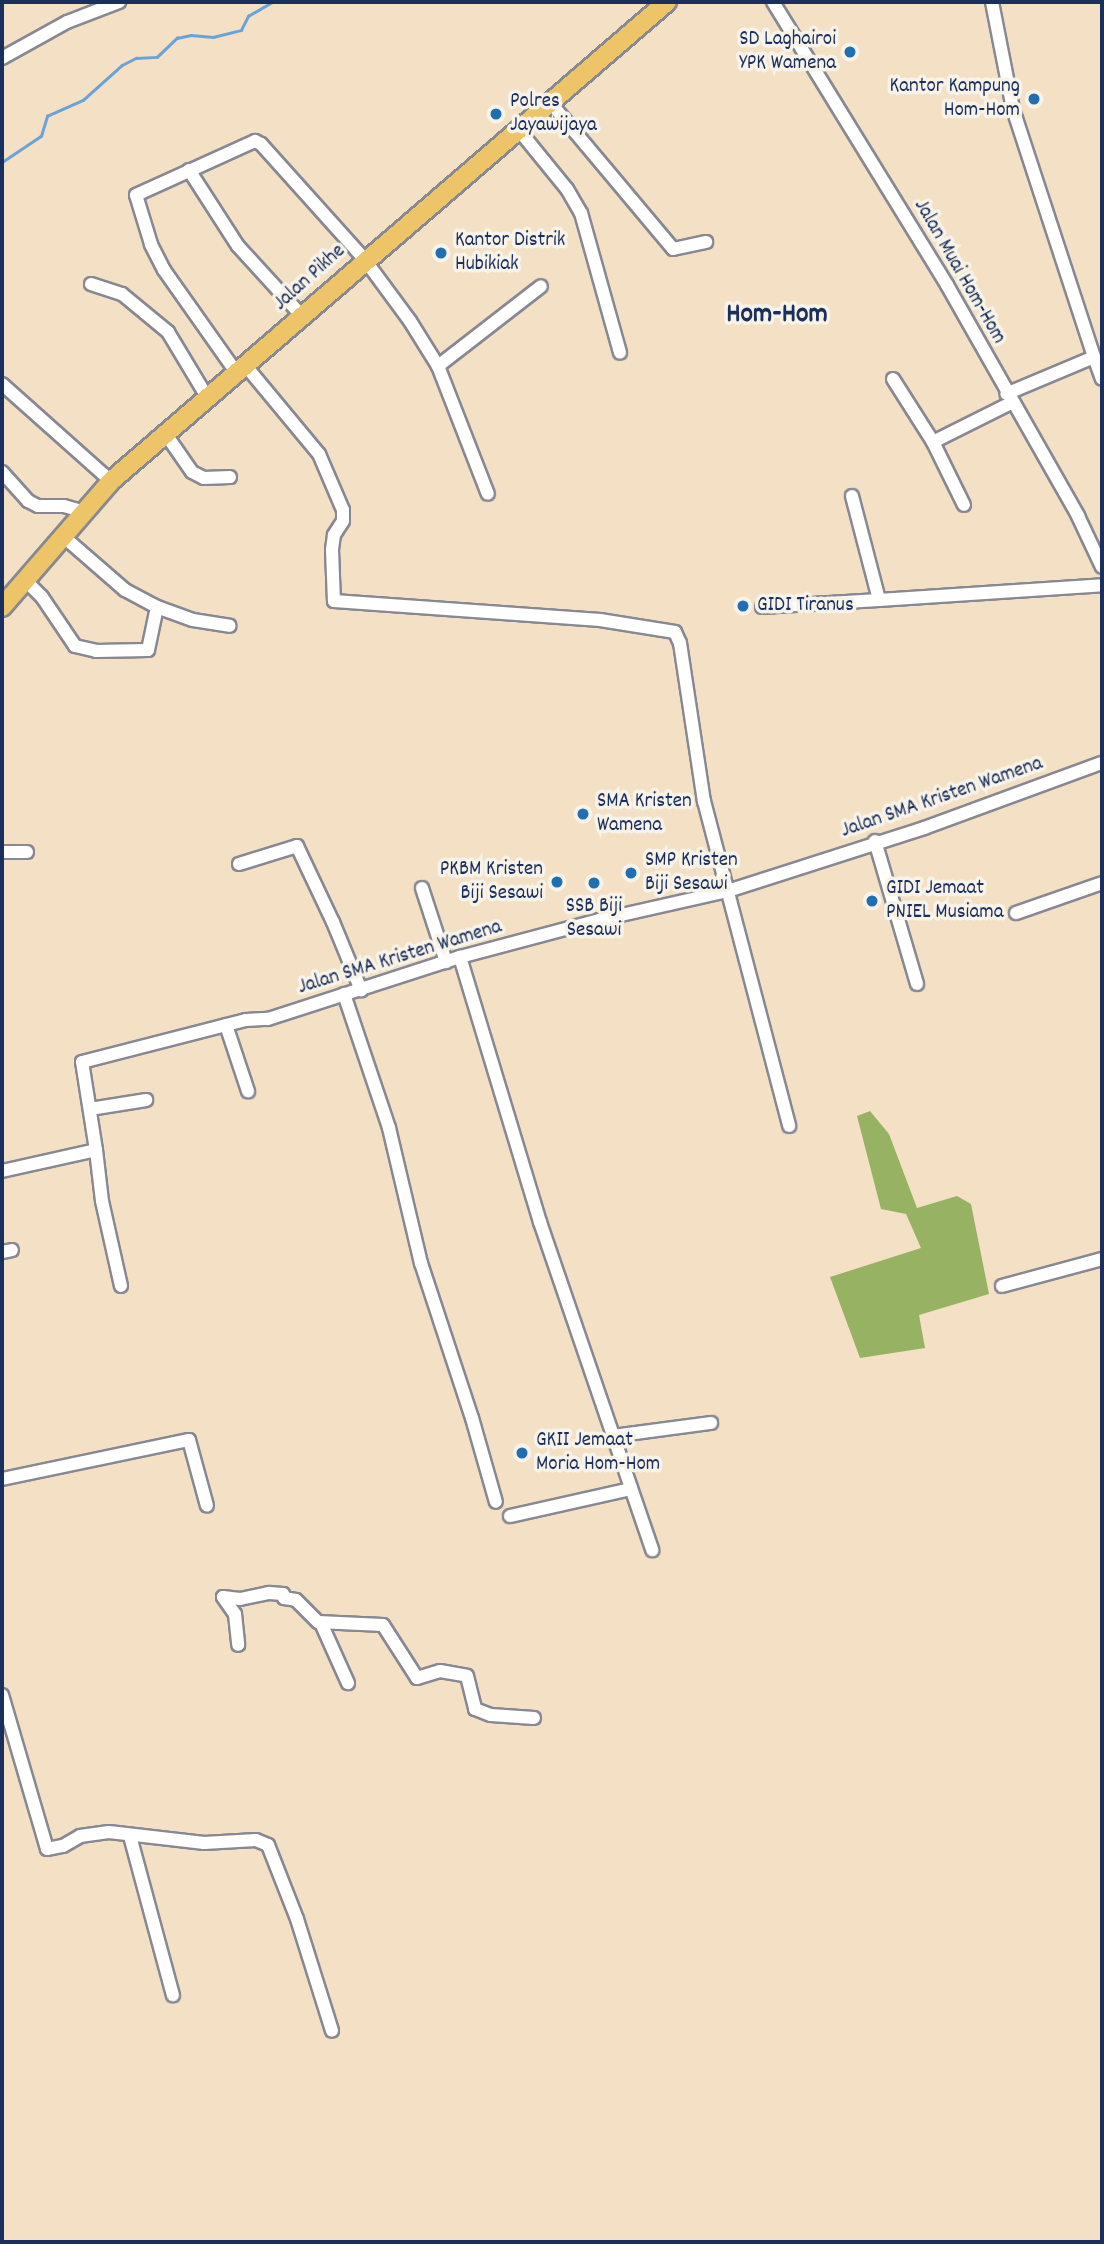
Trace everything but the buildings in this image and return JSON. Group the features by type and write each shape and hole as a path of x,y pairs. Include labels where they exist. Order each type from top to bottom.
{"highway":[{"name":"Jalan Pikhe","path":"2,607 111,481 667,2"}],"street":[{"path":"2,58 67,22 119,2"},
{"name":"Jalan Muai Hom-Hom","path":"773,2 947,285 1008,398 1078,516 1102,567"},
{"path":"992,2 1013,109 1102,379"},
{"path":"549,101 673,249 705,242"},
{"path":"518,129 567,189 581,213 620,353"},
{"path":"488,494 438,366 410,321 365,260 258,142 136,195 151,244 164,270 241,368 319,454 343,510 343,521 334,535 332,550 334,601 600,620 675,632 680,643 704,801 789,1126"},
{"path":"189,170 238,246 302,316"},
{"path":"91,285 122,294 168,332 207,397"},
{"path":"438,366 541,286"},
{"path":"933,442 1008,398 1094,357"},
{"path":"893,379 933,442 964,505"},
{"path":"2,384 111,481"},
{"path":"165,433 192,472 204,478 230,477"},
{"path":"2,472 27,501 38,506 64,506 85,512"},
{"path":"852,496 879,600"},
{"path":"64,537 125,590 157,607 193,620 230,626"},
{"path":"25,580 42,597 75,646 96,651 148,650 157,607"},
{"path":"762,607 1102,584"},
{"name":"Jalan SMA Kristen Wamena","path":"121,1286 102,1201 82,1062 226,1025 268,1019 460,957 599,920 728,891 875,841 923,828 1102,763"},
{"path":"875,841 917,984"},
{"path":"239,864 296,846 333,922 360,990"},
{"path":"2,852 27,852"},
{"path":"1016,913 1102,883"},
{"path":"422,888 446,962"},
{"path":"460,957 540,1222 652,1550"},
{"path":"344,994 389,1128 421,1263 472,1418 496,1502"},
{"path":"226,1025 248,1091"},
{"path":"90,1109 146,1100"},
{"path":"2,1171 96,1150"},
{"path":"1002,1286 1102,1259"},
{"path":"613,1436 711,1423"},
{"path":"2,1479 189,1440 207,1506"},
{"path":"510,1516 631,1489"},
{"path":"239,1645 235,1614 223,1597 240,1599 269,1592 283,1594 284,1598 296,1600 309,1616 321,1623 383,1625 417,1678 440,1671 467,1676 475,1709 491,1715 534,1718"},
{"path":"321,1623 348,1684"},
{"path":"2,1695 47,1849 63,1846 80,1836 109,1832 204,1843 256,1840 268,1845 296,1919 332,2031"},
{"path":"130,1836 173,1995"}],"green space":[{"path":"870,1111 889,1134 917,1208 957,1196 971,1204 989,1294 919,1315 925,1348 860,1358 830,1277 921,1248 906,1214 881,1209 857,1116"}],"waterway":[{"path":"2,162 41,136 47,116 83,100 122,65 136,58 157,57 177,38 191,35 213,37 241,30 248,16 272,2"}],"place":[{"name":"SD Laghairoi YPK Wamena","path":"850,52"},
{"name":"Kantor Kampung Hom-Hom","path":"1034,99"},
{"name":"Polres Jayawijaya","path":"496,114"},
{"name":"Kantor Distrik Hubikiak","path":"441,253"},
{"name":"GIDI Tiranus","path":"743,606"},
{"name":"SMA Kristen Wamena","path":"583,814"},
{"name":"SMP Kristen Biji Sesawi","path":"631,873"},
{"name":"PKBM Kristen Biji Sesawi","path":"557,882"},
{"name":"SSB Biji Sesawi","path":"594,883"},
{"name":"GIDI Jemaat PNIEL Musiama","path":"872,901"},
{"name":"GKII Jemaat Moria Hom-Hom","path":"522,1453"}],"district":[{"name":"Hom-Hom","path":"777,316"}]}
